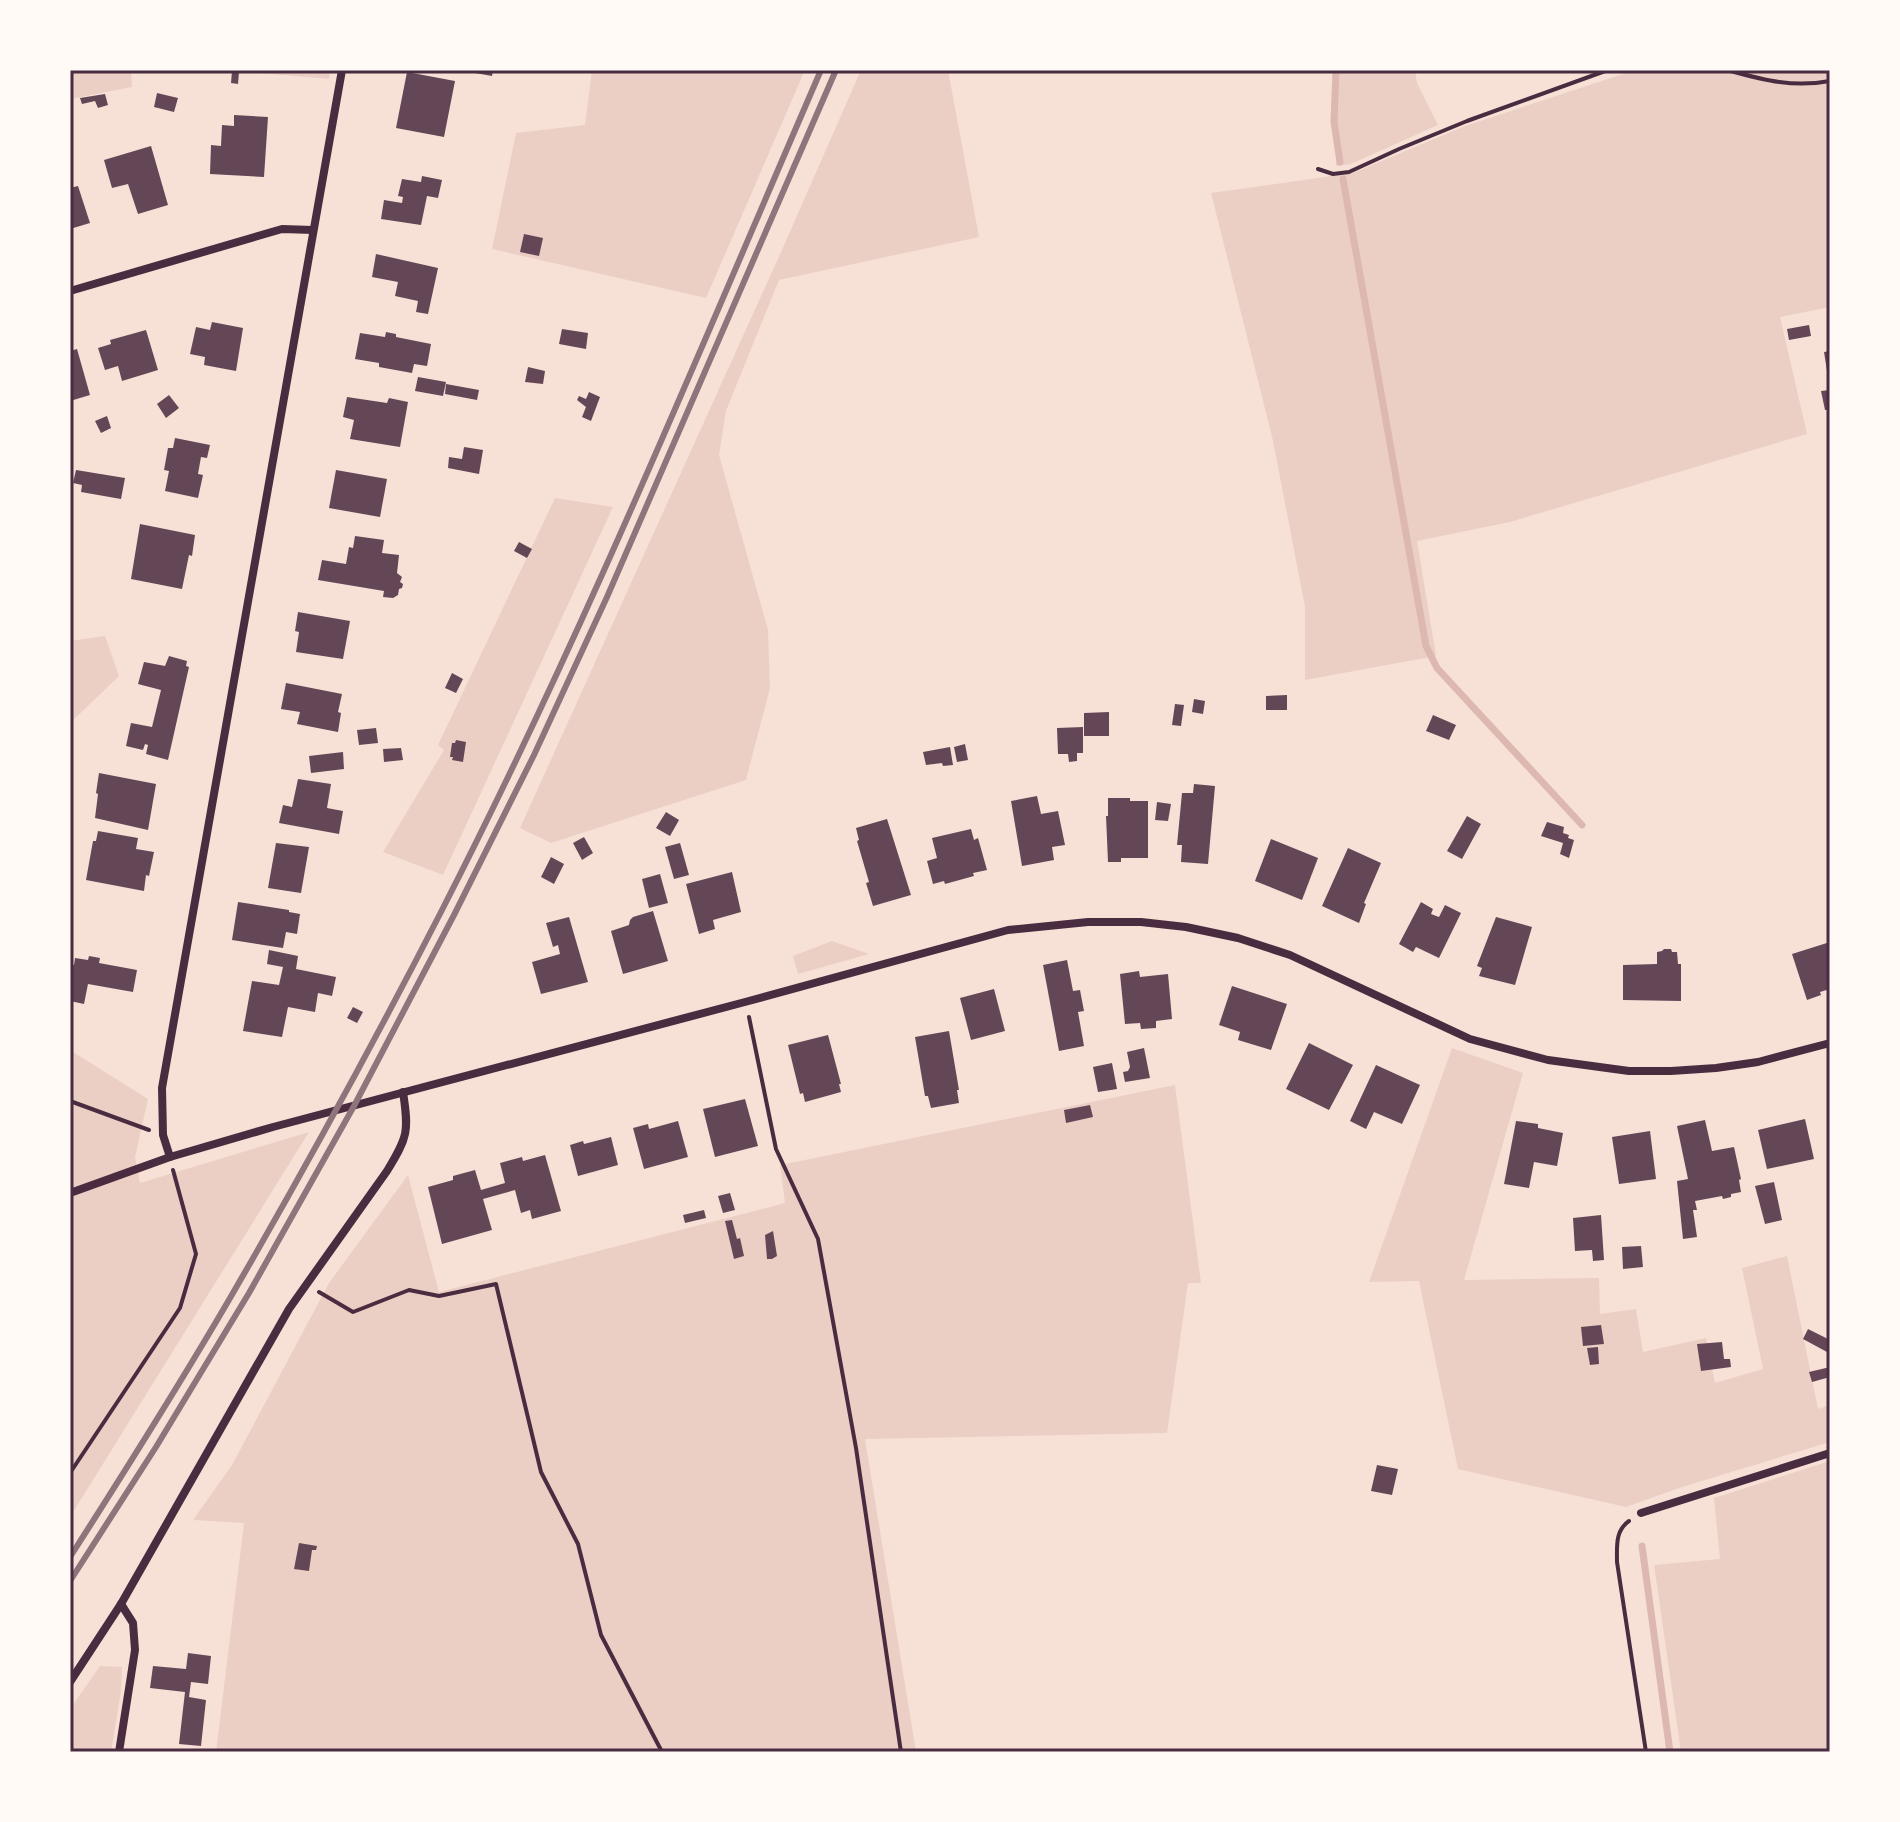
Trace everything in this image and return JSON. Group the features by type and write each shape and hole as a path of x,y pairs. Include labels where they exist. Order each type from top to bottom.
{"street":[{"path":"170,1157 163,1135 162,1088 342,70"},
{"path":"70,291 282,229 313,230"},
{"path":"70,1193 170,1157 273,1127 1008,930 1088,922 1141,922 1238,938 1290,955 1470,1039 1548,1060 1629,1071 1671,1071 1758,1062 1830,1043"},
{"path":"70,1682 121,1604 289,1309 401,1147 408,1124 403,1092"},
{"path":"1641,1513 1830,1453"},
{"path":"119,1752 135,1650 133,1623 121,1604"}],"path":[{"path":"1318,169 1333,174 1349,172 1467,121 1608,70"},
{"path":"1727,70 1766,81 1807,85 1830,81"},
{"path":"745,1002 776,1149 818,1239 856,1448 901,1752"},
{"path":"70,1101 163,1135"},
{"path":"70,1473 180,1308 196,1254 170,1157"},
{"path":"306,1285 353,1312 409,1290 439,1296 496,1284 541,1472 578,1544 601,1635 662,1752"},
{"path":"1641,1513 1625,1524 1617,1537 1617,1562 1646,1752"}],"shaded area":[{"path":"70,70 131,70 132,87 70,99"},
{"path":"227,70 330,70 329,79"},
{"path":"592,70 805,70 706,298 492,249 516,133 585,125"},
{"path":"861,70 948,70 979,237 779,280 726,411 719,455 768,630 770,688 746,780 551,843 520,828"},
{"path":"1337,70 1415,70 1417,83 1438,125 1351,164 1336,166"},
{"path":"1635,70 1830,70 1830,307 1780,317 1807,434 1510,522 1417,541 1436,656 1305,680 1305,607 1273,441 1211,193 1353,173 1465,126"},
{"path":"555,498 613,507 443,875 383,852 444,750 438,745"},
{"path":"105,636 119,676 70,723 70,641"},
{"path":"832,941 869,954 798,974 793,956"},
{"path":"1452,1048 1523,1073 1464,1280 1599,1278 1600,1314 1636,1309 1643,1352 1706,1338 1715,1383 1763,1369 1742,1268 1787,1256 1818,1409 1830,1405 1830,1442 1626,1507 1458,1469 1419,1281 1369,1282"},
{"path":"70,1050 148,1099 135,1157 140,1183 309,1132 70,1517"},
{"path":"1175,1085 1201,1283 1188,1283 1167,1433 865,1439 916,1752 216,1752 244,1523 193,1520 232,1465 329,1283 408,1175 439,1292 785,1203 780,1165"},
{"path":"1830,1461 1830,1752 1681,1752 1654,1565 1720,1559 1714,1498"},
{"path":"100,1666 122,1667 111,1752 70,1752 70,1709"}],"building":[{"path":"475,70 493,70 492,76 475,73"},
{"path":"232,71 239,72 238,84 231,83"},
{"path":"407,72 455,81 444,137 396,128"},
{"path":"157,93 178,98 174,112 154,107"},
{"path":"105,94 108,105 98,108 95,101 82,104 80,98"},
{"path":"234,115 268,117 264,177 210,174 211,145 221,146 222,125 234,126"},
{"path":"151,146 168,205 138,214 128,184 112,188 104,160"},
{"path":"422,176 442,180 438,198 427,196 421,225 381,219 384,200 402,203 403,197 398,196 402,179 421,182"},
{"path":"78,186 90,223 70,229 70,188"},
{"path":"524,234 543,238 539,256 520,252"},
{"path":"376,254 438,268 428,314 416,312 418,301 395,296 398,282 372,277"},
{"path":"212,322 243,328 236,371 204,365 205,357 190,354 196,327 210,330"},
{"path":"1809,325 1811,336 1789,340 1787,329"},
{"path":"562,329 588,333 586,349 559,344"},
{"path":"146,330 158,370 122,381 118,366 105,370 98,348 111,344 110,340"},
{"path":"386,332 431,344 427,366 414,364 412,373 355,359 360,333 385,337"},
{"path":"77,349 90,395 70,401 70,351"},
{"path":"1830,351 1830,377 1828,377 1824,352"},
{"path":"528,367 545,371 543,384 525,382"},
{"path":"418,377 446,382 443,396 415,391"},
{"path":"446,384 479,390 477,400 445,394"},
{"path":"1830,390 1830,410 1825,410 1821,391"},
{"path":"589,392 600,397 591,421 582,417 586,407 577,400 579,396 586,399"},
{"path":"169,395 179,408 166,418 157,404"},
{"path":"347,397 387,403 389,398 408,402 400,447 350,439 354,420 343,417"},
{"path":"107,416 111,428 101,433 95,421"},
{"path":"175,438 210,445 207,458 201,457 198,474 203,475 198,498 165,491 169,471 164,470 168,448 173,448"},
{"path":"464,447 483,450 479,474 448,468 449,457 462,459"},
{"path":"76,470 125,478 121,499 81,492 82,485 73,483"},
{"path":"336,470 387,479 380,517 329,508"},
{"path":"140,524 195,535 182,589 131,579"},
{"path":"355,536 384,540 382,553 399,555 397,573 402,577 400,582 403,584 398,595 383,597 384,591 318,580 322,560 346,564"},
{"path":"519,542 532,549 527,558 514,551"},
{"path":"298,612 350,621 343,659 296,652"},
{"path":"169,656 187,661 186,666 189,667 168,760 146,754 148,745 145,744 143,750 126,746 131,723 152,727 161,690 138,684 144,662 165,666"},
{"path":"452,673 463,679 456,693 445,688"},
{"path":"286,683 342,694 338,732 297,724 300,712 281,709"},
{"path":"1287,695 1287,710 1266,710 1266,696"},
{"path":"1194,699 1205,701 1203,714 1192,712"},
{"path":"1175,704 1184,705 1181,726 1172,725"},
{"path":"1109,712 1109,736 1084,736 1084,713"},
{"path":"1433,715 1456,725 1449,740 1426,731"},
{"path":"1083,727 1083,753 1077,753 1077,761 1069,762 1068,754 1058,754 1057,728"},
{"path":"376,728 378,743 359,745 357,730"},
{"path":"456,740 466,742 463,762 450,757 452,743"},
{"path":"965,744 968,760 957,762 954,747"},
{"path":"950,747 953,765 926,765 923,752"},
{"path":"401,748 403,760 384,762 383,749"},
{"path":"343,752 344,769 311,773 309,756"},
{"path":"99,773 156,784 148,830 95,818"},
{"path":"298,779 331,784 327,808 343,811 339,834 279,823 283,805 292,807"},
{"path":"1194,784 1215,786 1208,864 1181,862 1182,845 1177,845 1182,793 1193,793"},
{"path":"1037,796 1041,814 1058,811 1065,845 1052,847 1054,860 1022,866 1011,801"},
{"path":"1108,798 1148,801 1148,858 1121,858 1121,862 1108,862"},
{"path":"1157,802 1171,804 1168,821 1155,820"},
{"path":"666,812 679,820 670,836 656,828"},
{"path":"1467,816 1481,824 1462,859 1447,851"},
{"path":"887,819 911,895 873,906 856,828"},
{"path":"1547,822 1564,827 1563,833 1574,840 1569,858 1560,854 1563,843 1541,836"},
{"path":"971,829 974,840 978,838 987,870 945,884 944,881 933,884 927,861 937,858 932,838"},
{"path":"98,831 138,838 136,849 154,852 144,891 86,880 93,841 96,841"},
{"path":"584,837 593,853 582,860 573,843"},
{"path":"1271,839 1318,858 1302,900 1255,881"},
{"path":"276,843 309,847 301,893 268,888"},
{"path":"680,843 689,875 674,879 665,847"},
{"path":"1348,848 1381,863 1359,923 1322,906"},
{"path":"551,857 564,864 554,884 541,877"},
{"path":"732,872 741,912 713,920 715,929 699,934 686,884"},
{"path":"660,874 668,903 649,908 642,879"},
{"path":"238,902 300,914 297,934 286,932 283,948 232,940"},
{"path":"1421,902 1433,909 1431,914 1439,917 1445,905 1461,913 1439,958 1416,947 1413,952 1399,944"},
{"path":"653,911 668,961 623,974 611,931 629,925 633,917"},
{"path":"569,917 588,982 541,994 532,962 560,954 558,945 553,947 546,923"},
{"path":"1496,917 1532,927 1515,985 1479,976 1482,968 1477,966"},
{"path":"1830,942 1830,989 1807,1000 1792,954"},
{"path":"1664,949 1677,952 1678,964 1681,964 1681,1001 1623,1000 1623,965 1657,964 1657,952"},
{"path":"269,950 298,956 296,969 336,977 332,996 318,993 315,1012 288,1007 282,1037 243,1031 252,981 279,985 283,967 267,964"},
{"path":"89,956 100,958 99,963 137,970 133,992 88,984 84,1004 70,1001 72,965 75,958 88,960"},
{"path":"1067,960 1073,991 1080,990 1084,1011 1078,1012 1084,1046 1059,1051 1043,965"},
{"path":"1139,971 1140,977 1168,974 1172,1019 1156,1021 1156,1028 1141,1029 1140,1023 1125,1024 1120,974"},
{"path":"1232,986 1287,1004 1271,1050 1238,1040 1240,1032 1219,1025"},
{"path":"994,989 1005,1031 971,1040 960,998"},
{"path":"353,1007 363,1012 357,1023 347,1018"},
{"path":"949,1031 959,1103 931,1108 928,1096 925,1096 915,1037"},
{"path":"828,1035 841,1092 805,1102 803,1093 800,1094 788,1045"},
{"path":"1309,1043 1353,1065 1329,1110 1286,1089"},
{"path":"1144,1048 1150,1078 1125,1082 1123,1072 1130,1067 1127,1052"},
{"path":"1112,1063 1117,1089 1098,1092 1093,1067"},
{"path":"1376,1065 1420,1085 1402,1124 1374,1112 1366,1129 1350,1121"},
{"path":"745,1099 758,1146 715,1157 703,1109"},
{"path":"1090,1105 1093,1117 1066,1123 1064,1110"},
{"path":"1805,1119 1814,1159 1767,1169 1758,1130"},
{"path":"1705,1120 1712,1151 1734,1147 1741,1192 1723,1199 1722,1196 1695,1201 1697,1210 1693,1210 1697,1237 1683,1239 1677,1181 1688,1179 1677,1126"},
{"path":"678,1121 688,1157 644,1169 633,1128 648,1124 649,1129"},
{"path":"1516,1121 1538,1124 1538,1128 1563,1133 1557,1166 1534,1162 1529,1188 1504,1184"},
{"path":"1650,1131 1656,1179 1619,1184 1612,1137"},
{"path":"611,1137 618,1165 578,1176 570,1145"},
{"path":"545,1155 561,1211 532,1219 530,1210 521,1213 515,1190 483,1199 492,1230 442,1244 428,1187 475,1170 481,1190 505,1183 500,1163"},
{"path":"1774,1182 1782,1220 1765,1224 1755,1186"},
{"path":"730,1193 735,1210 723,1213 718,1196"},
{"path":"704,1210 706,1218 685,1223 683,1215"},
{"path":"1601,1215 1604,1260 1593,1261 1592,1250 1575,1251 1573,1218"},
{"path":"732,1220 744,1256 734,1259 725,1221"},
{"path":"773,1231 777,1256 767,1259 765,1235"},
{"path":"1641,1246 1643,1267 1623,1269 1622,1247"},
{"path":"1601,1325 1604,1344 1583,1346 1581,1327"},
{"path":"1808,1329 1830,1340 1827,1352 1803,1339"},
{"path":"1722,1342 1724,1359 1730,1359 1731,1367 1701,1371 1697,1344"},
{"path":"1598,1347 1599,1364 1590,1365 1587,1348"},
{"path":"1830,1367 1830,1377 1812,1382 1809,1372"},
{"path":"1377,1465 1398,1469 1392,1495 1371,1491"},
{"path":"299,1543 317,1546 316,1550 312,1550 309,1571 294,1569"},
{"path":"188,1653 211,1656 208,1684 191,1682 189,1697 206,1700 201,1746 179,1744 185,1692 150,1688 153,1666 186,1669"}],"waterway":[{"path":"1336,70 1334,122 1340,162"},
{"path":"1343,179 1426,646 1437,668 1582,825"},
{"path":"1642,1546 1670,1752"}],"railway":[{"path":"70,1557 237,1286 342,1100 442,910 591,599 821,70"},
{"path":"70,1581 249,1293 354,1106 454,915 534,755 607,597 836,70"}]}
